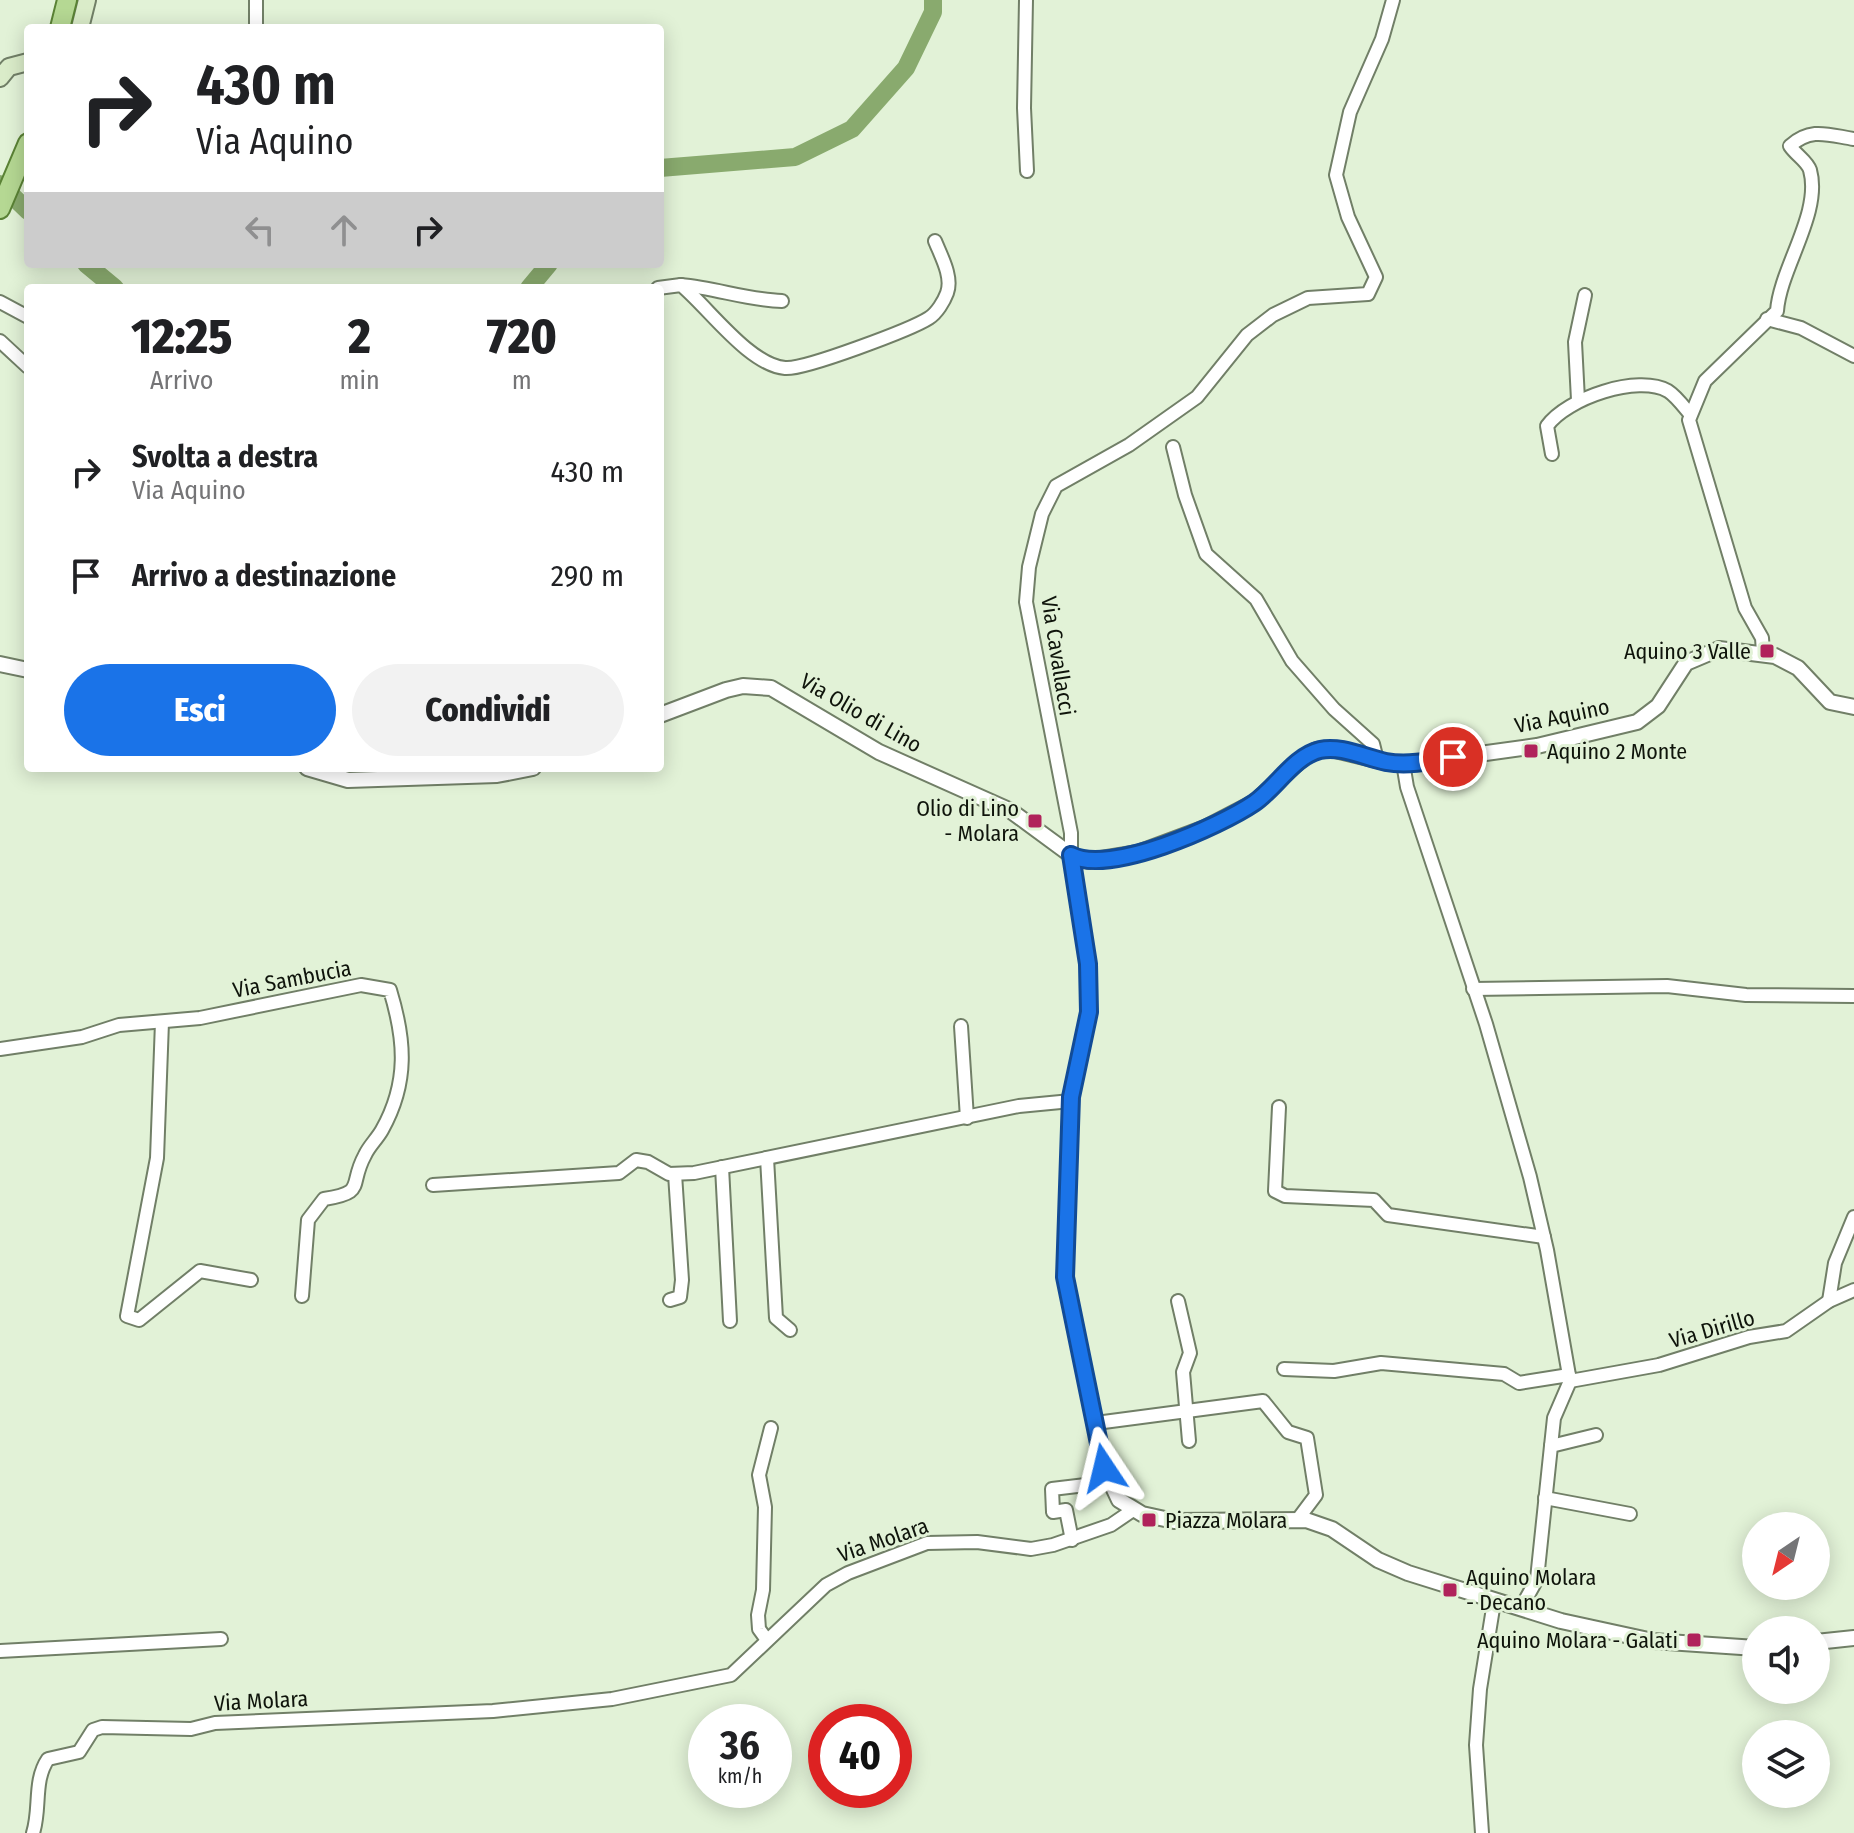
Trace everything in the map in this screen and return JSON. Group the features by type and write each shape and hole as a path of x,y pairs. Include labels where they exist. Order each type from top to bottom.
{"main road":[{"path":"61,24 67,0"},
{"path":"81,24 87,0"},
{"path":"0,78 9,67 24,63"},
{"path":"0,209 24,152"}],"street":[{"path":"256,0 256,24"},
{"path":"1026,0 1027,171"},
{"name":"Via Cavallacci","path":"1071,855 1071,833 1026,602 1042,514 1056,486 1129,445 1197,397 1247,335 1273,315 1308,298 1368,294 1374,286 1376,277 1348,217 1336,175 1350,112 1382,39 1393,0"},
{"path":"1763,652 1762,638 1745,608 1694,443 1690,414 1705,381 1777,311 1778,295 1800,238 1812,181 1809,166 1790,146 1803,134 1813,132 1854,139"},
{"path":"681,285 754,354 785,368 842,352 933,316 950,283 935,241"},
{"path":"664,287 681,285 717,288 757,300 782,301"},
{"path":"1578,400 1575,342 1585,295"},
{"path":"0,302 24,315"},
{"path":"1767,319 1801,328 1854,356"},
{"path":"0,341 24,363"},
{"path":"1552,454 1547,426 1556,412 1602,391 1656,387 1670,392 1690,414"},
{"path":"1173,447 1185,495 1206,554 1256,599 1292,661 1334,709 1373,744 1377,760"},
{"name":"Via Aquino","path":"1071,855 1089,861 1125,856 1205,828 1255,802 1304,757 1317,750 1335,750 1403,763 1537,746 1637,722 1658,706 1673,678 1694,658 1719,649 1763,652 1798,668 1830,702 1854,707"},
{"path":"0,664 24,669"},
{"name":"Via Olio di Lino","path":"664,713 726,690 743,686 771,688 879,752 1011,811 1071,855"},
{"path":"1403,763 1407,787 1443,886 1530,1177 1570,1378 1554,1418 1537,1579 1522,1606"},
{"path":"321,772 348,780 512,772"},
{"path":"1071,855 1088,964 1089,1012 1071,1101 1065,1277 1104,1468 1119,1500 1133,1510 1174,1521 1298,1519 1332,1529 1388,1564 1494,1602 1522,1606 1561,1621 1617,1635 1653,1641 1742,1647"},
{"name":"Via Sambucia","path":"0,1049 82,1037 119,1025 162,1022 361,985 390,990 403,1032 394,1103 362,1161 356,1189 350,1195 324,1199 308,1220 302,1296"},
{"path":"1473,989 1667,986 1746,995 1854,996"},
{"path":"162,1022 157,1158 127,1316 139,1320 200,1271 251,1280"},
{"path":"961,1026 967,1118"},
{"path":"433,1185 619,1173 636,1160 675,1174 1041,1102 1071,1101"},
{"path":"1279,1107 1275,1191 1285,1196 1374,1200 1388,1215 1544,1237"},
{"path":"767,1158 776,1318 790,1330"},
{"path":"722,1167 730,1321"},
{"path":"670,1300 680,1297 682,1280 675,1174"},
{"path":"1829,1301 1835,1263 1854,1217"},
{"name":"Via Dirillo","path":"1284,1369 1334,1371 1381,1363 1504,1374 1519,1383 1570,1378 1659,1365 1749,1337 1786,1331 1829,1301 1854,1290"},
{"path":"1178,1301 1190,1353 1183,1372 1189,1441"},
{"path":"1096,1423 1263,1401 1288,1432 1307,1438 1316,1495 1298,1519"},
{"path":"767,1640 759,1629 758,1615 765,1507 759,1475 771,1428"},
{"path":"1551,1446 1596,1435"},
{"path":"1072,1540 1066,1510 1053,1512 1052,1489 1111,1482"},
{"path":"1545,1498 1630,1514"},
{"name":"Via Molara","path":"33,1833 38,1818 39,1773 48,1759 79,1752 93,1730 102,1727 191,1729 215,1723 493,1711 612,1699 731,1675 826,1585 927,1543 977,1542 1031,1549 1072,1540 1111,1525 1133,1510"},
{"path":"1482,1833 1476,1745 1485,1650 1494,1602"},
{"path":"1830,1641 1854,1638"},
{"path":"0,1651 221,1639"}],"waterway":[{"path":"664,168 795,157 852,129 906,68 933,12 933,0"},
{"path":"0,184 24,207"},
{"path":"91,268 110,284"},
{"path":"532,284 546,268"}],"place":[{"name":"Aquino 3 Valle","path":"1767,651"},
{"name":"Aquino 2 Monte","path":"1531,751"},
{"name":"Olio di Lino - Molara","path":"1035,821"},
{"name":"Piazza Molara","path":"1149,1520"},
{"name":"Aquino Molara - Decano","path":"1450,1590"},
{"name":"Aquino Molara - Galati","path":"1694,1640"}],"route":[{"path":"1104,1468 1065,1277 1071,1097 1084,1049 1089,1012 1088,964 1071,855 1089,861 1138,853 1205,828 1255,802 1304,757 1317,750 1335,750 1389,763 1453,757"}]}
